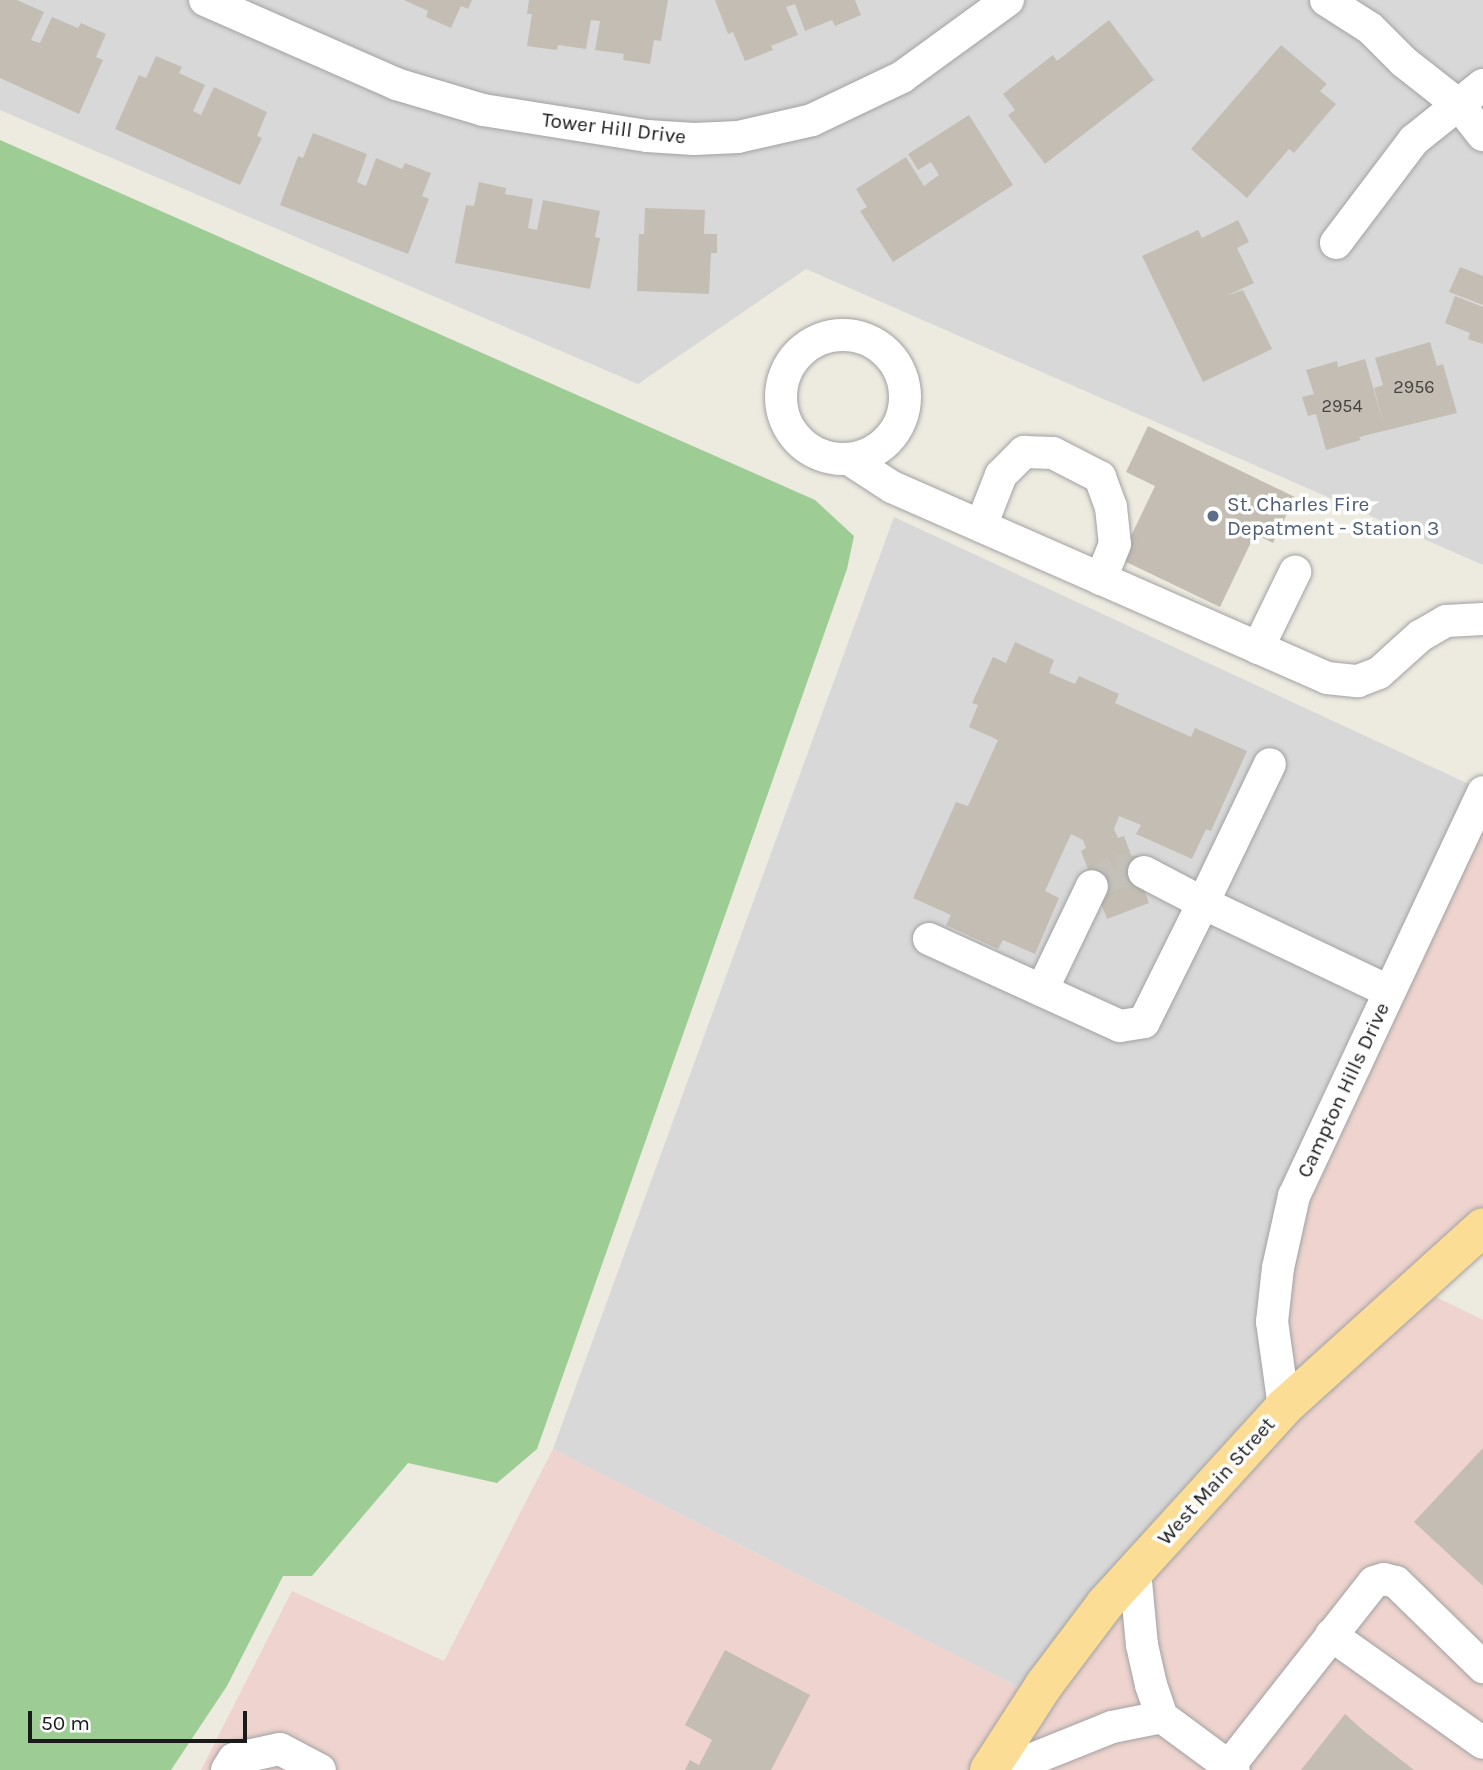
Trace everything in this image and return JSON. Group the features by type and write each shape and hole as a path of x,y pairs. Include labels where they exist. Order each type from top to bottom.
{"main road":[{"name":"West Main Street","path":"989,1770 1044,1685 1105,1604 1284,1406 1483,1227"}],"street":[{"name":"Tower Hill Drive","path":"205,0 385,80 483,110 647,136 694,139 738,137 811,120 902,77 1008,0"},
{"path":"1326,0 1370,28 1404,62 1460,106 1483,135"},
{"path":"1336,243 1415,140 1483,85"},
{"path":"981,526 1001,475 1024,452 1053,453 1100,477 1111,507 1115,544 1101,579"},
{"path":"849,459 892,487 1327,678 1358,681 1379,673 1420,636 1446,621 1483,619"},
{"path":"1258,648 1295,572"},
{"path":"929,939 1120,1026 1144,1022 1270,764"},
{"name":"Campton Hills Drive","path":"1284,1406 1272,1322 1278,1268 1294,1196 1483,792"},
{"path":"1144,873 1388,991"},
{"path":"1042,990 1092,886"},
{"path":"1135,1571 1142,1645 1162,1717 1229,1768 1374,1582 1384,1578 1395,1582 1483,1667"},
{"path":"1331,1635 1483,1743"},
{"path":"1005,1770 1112,1727 1162,1717"},
{"path":"227,1770 234,1759 280,1749 320,1770"}],"shaded area":[{"path":"0,0 1483,0 1483,565 806,269 638,384 0,110"},
{"path":"894,517 1471,785 1271,1402 1026,1691 553,1449"},
{"path":"1483,825 1483,1209 1289,1384 1285,1304 1303,1206"},
{"path":"1424,1291 1483,1320 1483,1770 1003,1770 1073,1667 1272,1434"},
{"path":"553,1449 1026,1691 978,1770 201,1770 292,1591 444,1661"}],"green space":[{"path":"0,140 815,500 854,536 847,569 537,1449 497,1483 408,1463 312,1576 283,1576 227,1686 171,1770 0,1770"}],"building":[{"path":"0,0 17,0 44,12 31,40 40,43 52,17 78,28 81,23 106,34 96,57 103,60 79,114 0,78"},
{"path":"404,0 472,0 468,9 461,6 451,28 426,17 428,11"},
{"path":"529,0 668,0 661,41 654,40 650,64 623,60 624,54 595,50 600,21 591,20 586,49 558,45 557,50 527,46 532,14 527,14"},
{"path":"715,0 855,0 861,15 835,26 832,20 805,31 795,4 786,7 798,35 771,46 773,50 745,61 733,32 728,34"},
{"path":"1109,20 1154,80 1045,164 1008,115 1015,110 1003,94 1053,55 1057,61"},
{"path":"1281,45 1327,84 1320,91 1336,104 1294,153 1289,149 1247,198 1191,149"},
{"path":"156,56 182,67 179,73 205,85 193,111 201,115 214,87 267,112 257,136 262,138 240,185 115,129 139,75 146,78"},
{"path":"969,115 1013,185 893,262 860,211 867,207 856,189 906,157 924,186 939,175 931,162 918,170 908,154"},
{"path":"313,133 367,154 357,182 366,186 376,158 402,169 405,163 431,173 422,196 429,199 408,254 280,205 298,156 303,158"},
{"path":"479,182 506,188 505,194 533,199 528,228 537,230 543,200 600,211 595,237 600,238 590,289 455,263 466,205 474,206"},
{"path":"645,208 705,210 704,234 717,234 717,253 711,253 709,294 637,291 639,234 644,234"},
{"path":"1238,220 1249,242 1237,248 1254,283 1226,296 1243,290 1272,349 1203,382 1142,256 1198,230 1202,238"},
{"path":"1460,267 1483,276 1483,305 1449,292"},
{"path":"1455,296 1483,307 1483,344 1468,339 1470,333 1445,323"},
{"path":"1430,342 1437,366 1443,364 1457,413 1359,437 1361,440 1326,450 1316,414 1308,416 1302,397 1314,394 1306,370 1337,361 1338,367 1365,359 1384,426 1374,388 1383,385 1375,358"},
{"name":"St. Charles Fire Depatment - Station 3","path":"1148,426 1295,497 1273,543 1255,534 1220,607 1120,559 1155,486 1126,472"},
{"path":"1015,642 1054,660 1049,673 1075,684 1079,676 1119,694 1115,703 1191,737 1195,728 1247,751 1211,831 1206,829 1192,859 1136,834 1141,825 1119,816 1114,829 1118,838 1124,836 1149,903 1107,919 1081,851 1086,848 1083,840 1071,834 1045,891 1059,898 1035,954 1003,940 998,949 946,925 951,915 913,898 956,802 968,806 998,740 969,727 978,705 972,703 993,657 1006,663"},
{"path":"1483,1448 1483,1586 1414,1522"},
{"path":"725,1650 810,1695 771,1770 685,1770 690,1760 699,1765 712,1740 685,1725"},
{"path":"1345,1714 1365,1732 1414,1770 1301,1770"}],"tunnel":[{"path":"1092,886 1116,871 1144,872"}],"place":[{"name":"St. Charles Fire Depatment - Station 3","path":"1213,516"}]}
